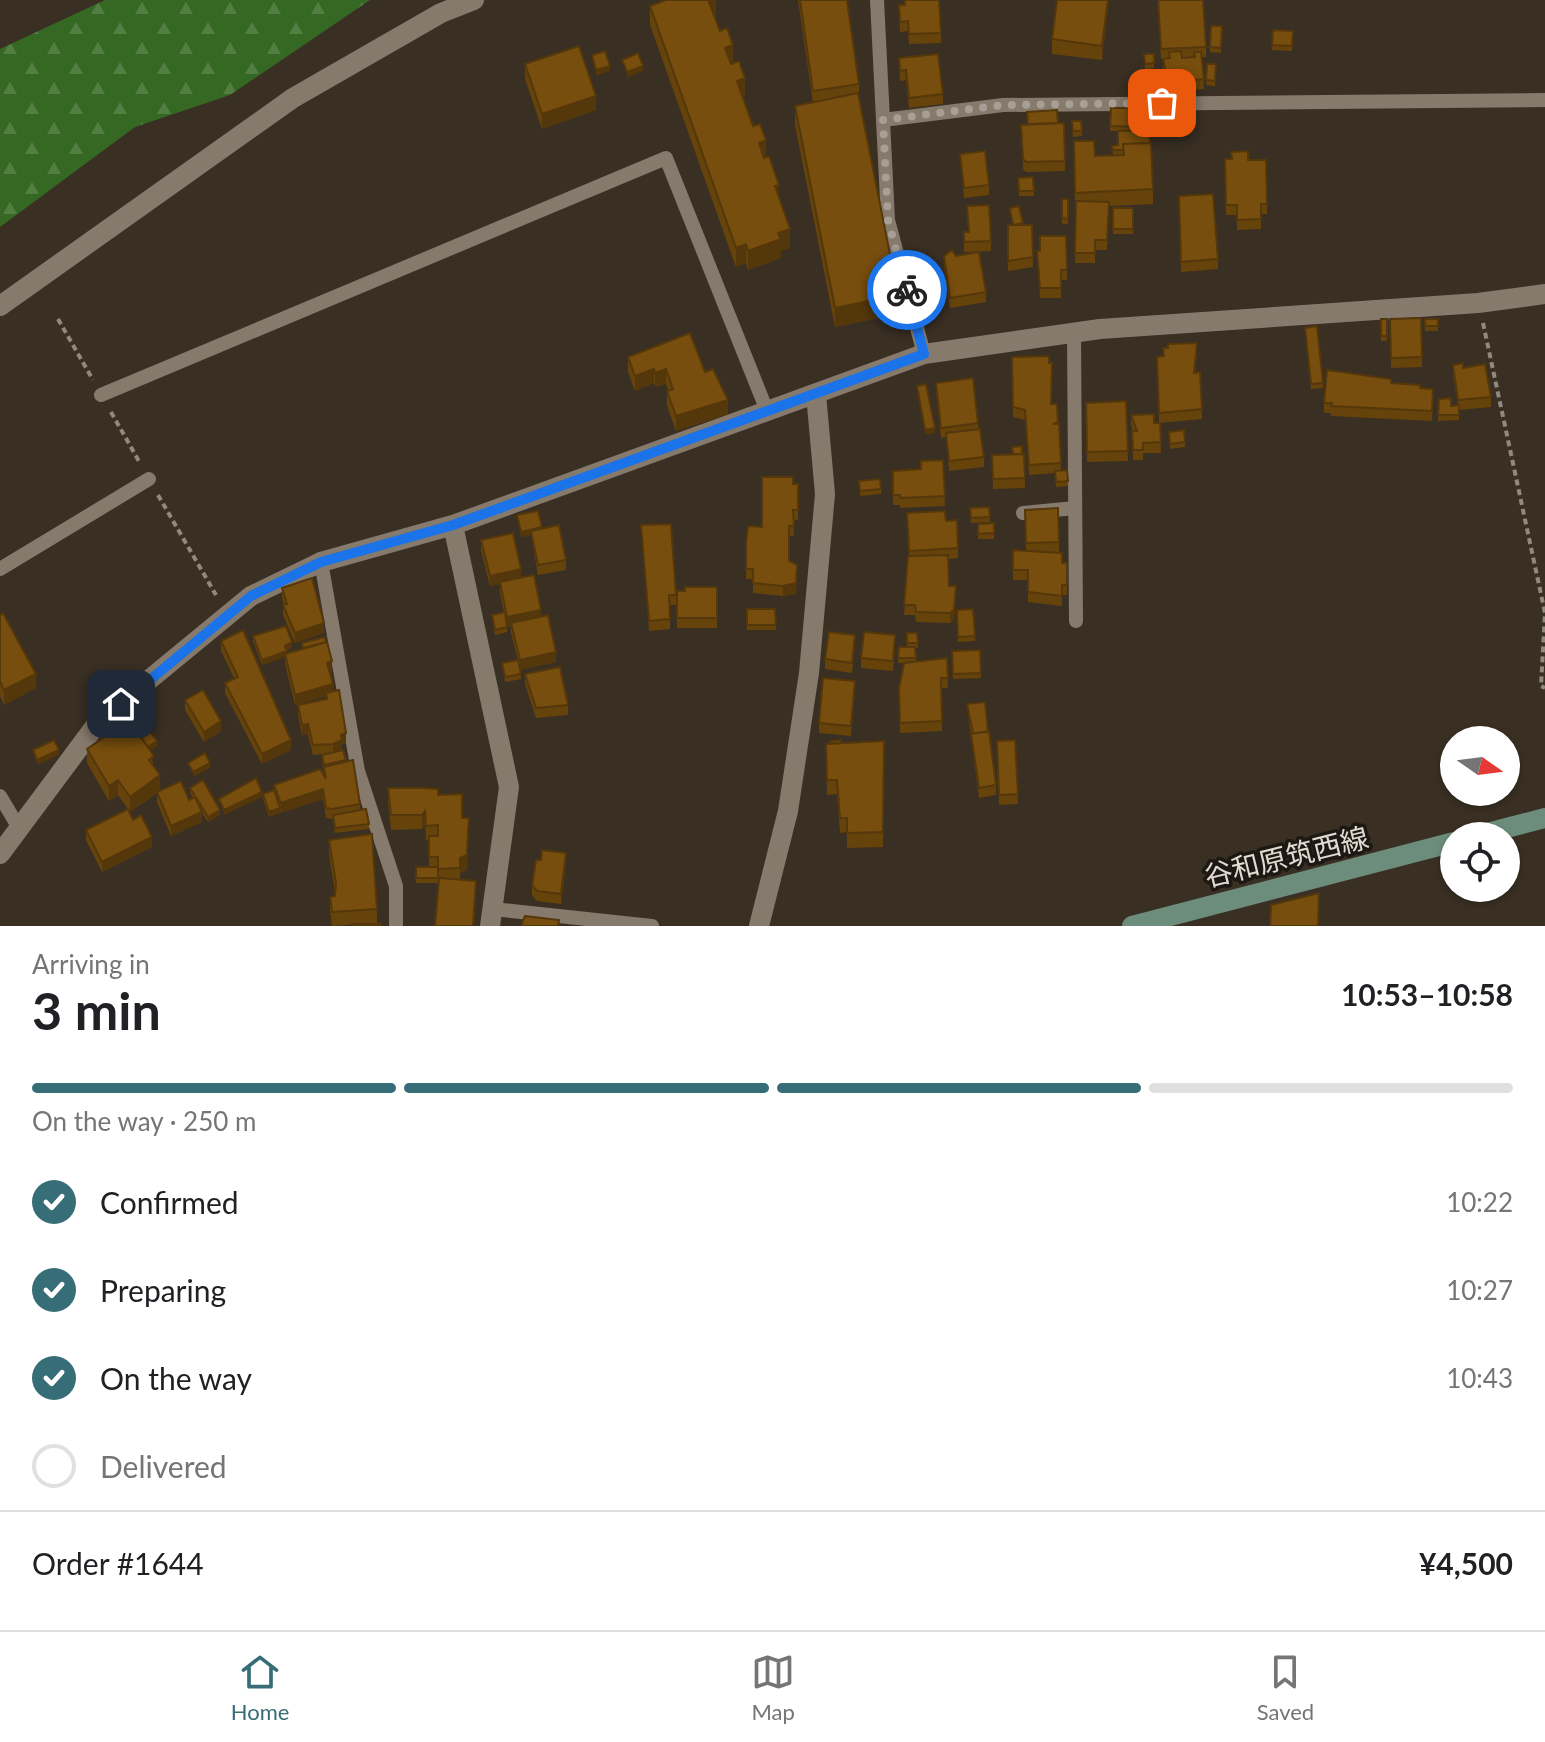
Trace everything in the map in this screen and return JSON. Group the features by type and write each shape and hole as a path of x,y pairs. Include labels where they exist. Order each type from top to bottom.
{"main road":[{"path":"1520,825 1545,818"},
{"name":"谷和原筑西線","path":"1132,926 1440,846"}],"street":[{"path":"0,306 293,98 441,13 474,0"},
{"path":"0,854 99,721 251,596 321,562 453,525 924,354 1074,333 1478,303 1545,294"},
{"path":"759,926 788,811 809,673 825,494 816,394"},
{"path":"453,525 509,787 491,917"}],"lane":[{"path":"877,0 888,220 924,354"},
{"path":"883,120 1003,105 1545,100"},
{"path":"101,395 666,158 767,411"},
{"path":"1074,333 1076,621"},
{"path":"0,569 149,479"},
{"path":"1023,513 1075,508"},
{"path":"321,562 358,771 396,886 396,926"},
{"path":"0,796 19,828"},
{"path":"491,917 652,926"}],"path":[{"path":"1478,303 1545,613 1541,686 1545,688"}],"green space":[{"path":"105,0 370,0 230,95 135,127 0,227 0,49"}],"building":[{"path":"666,0 714,0 709,2 720,31 727,28 733,45 725,48 731,64 739,61 745,78 737,81 753,126 760,124 766,140 759,143 764,158 769,156 779,185 775,186 790,229 778,233 781,239 748,251 746,244 736,248 650,6"},
{"path":"800,0 847,0 859,84 813,91"},
{"path":"905,0 939,0 941,33 909,34 908,21 900,22 899,5 905,5"},
{"path":"1057,0 1108,0 1102,46 1052,39"},
{"path":"1158,0 1203,0 1206,47 1161,49"},
{"path":"1211,26 1222,26 1221,48 1210,47"},
{"path":"1273,30 1293,31 1292,46 1272,45"},
{"path":"579,46 596,96 542,114 525,64"},
{"path":"605,51 610,66 596,70 592,55"},
{"path":"1181,51 1182,58 1195,57 1194,52 1201,52 1204,79 1168,82 1163,59 1170,58 1169,52"},
{"path":"638,53 643,66 627,72 622,60"},
{"path":"938,54 943,94 909,98 906,70 900,71 899,58"},
{"path":"1144,54 1154,54 1154,63 1145,64"},
{"path":"1207,64 1216,64 1215,81 1206,80"},
{"path":"858,93 898,295 835,308 795,106"},
{"path":"1111,108 1142,108 1142,127 1110,126"},
{"path":"1057,110 1058,123 1028,124 1027,112"},
{"path":"1072,121 1081,121 1082,131 1073,131"},
{"path":"1064,123 1065,161 1026,162 1023,159 1021,125"},
{"path":"1149,130 1150,143 1123,144 1123,150 1113,150 1112,146 1118,145 1118,131"},
{"path":"1074,141 1094,141 1095,156 1124,155 1123,144 1151,143 1153,189 1075,193"},
{"path":"985,151 989,185 964,188 960,154"},
{"path":"1248,151 1248,160 1266,160 1267,204 1261,204 1261,219 1237,220 1237,205 1226,205 1225,159 1232,159 1231,152"},
{"path":"1033,177 1034,191 1019,191 1018,178"},
{"path":"1213,194 1218,259 1181,262 1179,196"},
{"path":"1062,199 1068,199 1068,219 1062,218"},
{"path":"1076,201 1109,202 1107,240 1095,240 1095,253 1075,253"},
{"path":"989,205 991,241 964,242 964,232 969,232 967,206"},
{"path":"1019,206 1023,223 1013,225 1010,208"},
{"path":"1113,208 1133,208 1133,229 1113,229"},
{"path":"1008,225 1032,225 1033,257 1008,261"},
{"path":"1040,236 1066,236 1067,270 1061,270 1061,288 1040,288 1037,251 1040,251"},
{"path":"952,250 956,256 979,252 986,292 950,298 944,256"},
{"path":"1421,318 1422,357 1391,358 1390,319"},
{"path":"1381,319 1387,319 1387,336 1381,336"},
{"path":"1425,319 1438,319 1438,326 1425,326"},
{"path":"1317,326 1323,383 1311,384 1305,328"},
{"path":"690,333 705,372 713,369 728,400 676,416 667,391 673,389 666,369 655,373 654,369 635,376 628,357"},
{"path":"1197,343 1194,373 1200,372 1202,409 1159,413 1157,357 1164,356 1163,348 1168,348 1168,344"},
{"path":"1049,356 1049,363 1052,363 1051,404 1057,404 1058,422 1053,424 1059,424 1061,463 1029,465 1025,410 1013,407 1012,357"},
{"path":"1463,363 1463,368 1485,364 1491,397 1458,400 1453,365"},
{"path":"1327,370 1391,379 1391,383 1433,389 1432,411 1331,406 1332,403 1324,403"},
{"path":"973,378 978,423 941,428 936,383"},
{"path":"926,384 935,428 925,430 917,386"},
{"path":"1451,398 1451,406 1459,405 1459,415 1438,415 1439,399"},
{"path":"1126,401 1128,451 1087,452 1086,403"},
{"path":"1154,414 1154,423 1160,423 1161,442 1143,443 1143,450 1133,450 1132,431 1137,431 1131,415"},
{"path":"980,429 984,457 949,461 946,433"},
{"path":"1184,430 1185,442 1170,444 1169,432"},
{"path":"1022,446 1022,454 1013,454 1012,447"},
{"path":"1024,454 1025,478 993,479 992,455"},
{"path":"943,460 945,496 900,498 900,495 893,495 893,471 921,469 921,461"},
{"path":"1067,470 1068,481 1056,482 1055,471"},
{"path":"762,477 793,477 793,484 798,484 798,510 793,510 794,526 789,526 789,561 797,565 796,583 783,586 753,583 753,569 746,569 748,526 762,527"},
{"path":"880,479 881,489 860,491 859,481"},
{"path":"989,507 990,517 971,518 970,508"},
{"path":"1058,508 1059,542 1026,543 1025,510"},
{"path":"538,511 542,527 521,532 517,515"},
{"path":"945,511 946,521 957,520 958,548 909,551 907,513"},
{"path":"994,523 994,533 978,534 978,524"},
{"path":"671,524 676,595 669,595 670,619 649,621 641,525"},
{"path":"559,525 566,560 538,565 531,531"},
{"path":"513,533 521,569 490,576 481,540"},
{"path":"1013,550 1062,553 1062,563 1067,563 1067,585 1062,585 1062,596 1028,592 1028,570 1013,570"},
{"path":"948,555 949,586 956,586 954,610 950,613 916,612 915,605 904,605 908,556"},
{"path":"534,575 541,610 507,617 500,582"},
{"path":"312,578 324,623 295,633 283,605 287,604 282,588"},
{"path":"685,587 717,587 717,618 677,618 677,591 685,591"},
{"path":"747,609 775,609 776,625 747,625"},
{"path":"973,609 975,636 958,637 957,610"},
{"path":"505,612 507,627 495,630 492,615"},
{"path":"3,613 36,674 4,690 0,681 0,615"},
{"path":"548,615 556,652 520,660 511,623"},
{"path":"286,626 292,642 285,646 287,651 262,660 253,636"},
{"path":"243,630 291,740 262,754 225,683 238,677 221,641"},
{"path":"829,632 855,635 852,663 825,659"},
{"path":"864,632 895,635 893,661 861,658"},
{"path":"907,633 917,633 918,643 907,643"},
{"path":"325,637 326,642 303,648 302,643"},
{"path":"327,642 332,661 327,663 333,684 295,695 285,654"},
{"path":"899,647 915,647 916,658 898,658"},
{"path":"980,650 981,673 953,674 952,651"},
{"path":"947,658 948,678 941,678 942,721 900,723 899,688 904,663"},
{"path":"518,660 521,674 505,677 502,663"},
{"path":"560,667 568,705 536,708 525,674"},
{"path":"823,678 855,681 851,726 819,723"},
{"path":"203,690 221,721 204,732 185,700"},
{"path":"339,690 346,733 341,735 342,740 333,744 313,745 308,724 302,725 298,705 327,699 326,693"},
{"path":"985,702 988,732 973,733 967,704"},
{"path":"129,720 154,756 149,760 160,775 130,797 118,780 109,786 87,749"},
{"path":"989,731 996,785 979,788 971,734"},
{"path":"150,732 157,741 148,747 141,738"},
{"path":"54,740 59,750 37,760 33,750"},
{"path":"1015,740 1018,794 999,795 997,741"},
{"path":"884,741 883,832 847,833 847,818 840,818 837,780 827,780 826,744"},
{"path":"343,750 346,760 324,765 322,755"},
{"path":"205,753 210,763 193,772 188,763"},
{"path":"353,760 360,804 326,808 323,789 281,803 274,785 320,769 326,779 324,767"},
{"path":"256,778 262,792 224,810 219,799"},
{"path":"203,780 220,810 208,817 190,788"},
{"path":"181,781 189,800 195,797 202,812 171,826 157,792"},
{"path":"388,788 438,789 438,795 462,794 462,818 469,818 467,855 460,858 460,868 438,869 438,857 429,857 429,836 438,836 438,825 426,826 425,811 422,815 391,815"},
{"path":"274,790 280,808 269,812 263,794"},
{"path":"128,809 133,820 141,815 152,837 102,862 86,830"},
{"path":"366,809 369,824 335,828 333,815"},
{"path":"372,834 377,909 332,912 330,897 335,896 336,883 329,840"},
{"path":"542,850 566,853 561,894 537,891 532,885 536,860 541,860"},
{"path":"416,867 438,867 438,878 416,878"},
{"path":"439,878 476,881 473,926 435,926"},
{"path":"1319,893 1318,926 1270,926 1271,905"},
{"path":"525,916 559,920 558,926 521,926"},
{"path":"380,924 380,926 352,926"}],"way so far":[{"path":"907,290 888,220 883,120 1003,105 1162,103"}],"route":[{"path":"121,704 251,596 321,562 453,525 924,354 907,290"}]}
